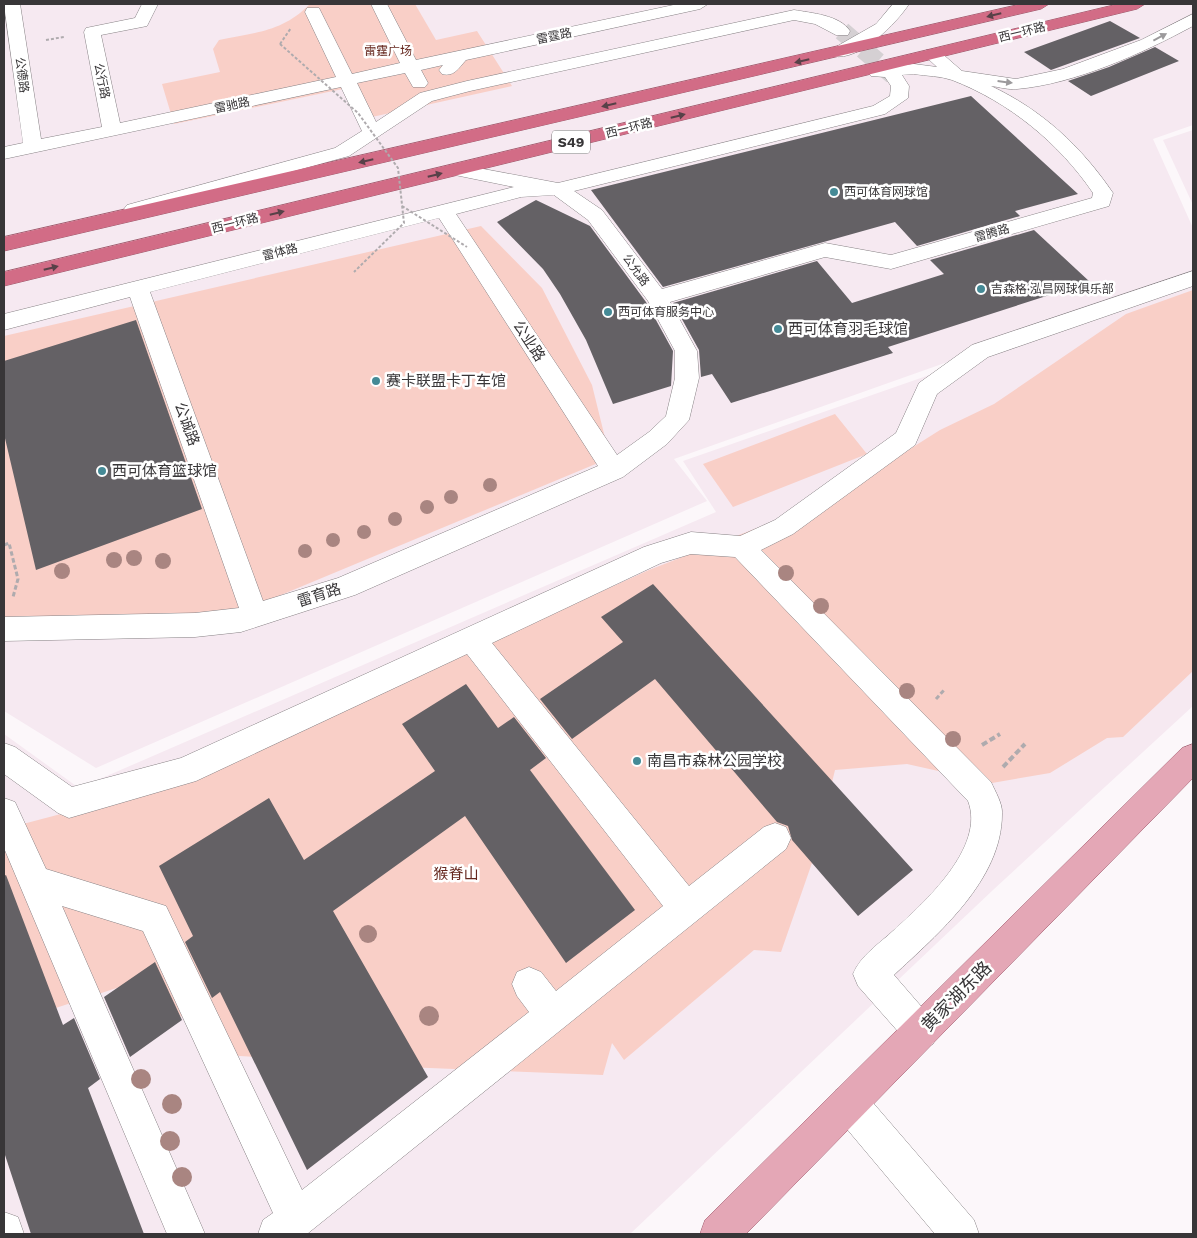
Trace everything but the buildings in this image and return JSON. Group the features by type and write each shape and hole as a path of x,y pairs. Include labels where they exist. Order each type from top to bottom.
{"highway":[{"name":"西一环路","path":"4,244 1041,4"},
{"name":"西一环路","path":"4,279 1137,4"}],"main road":[{"name":"黄家湖东路","path":"719,1234 1193,758"}],"street":[{"name":"公德路","path":"12,4 33,147"},
{"path":"92,32 141,22 150,4"},
{"path":"379,4 426,97"},
{"name":"雷霆路","path":"460,56 700,4"},
{"path":"840,52 880,31 894,16 901,4"},
{"path":"313,12 372,133"},
{"path":"426,97 476,84 794,15 820,20 842,31"},
{"path":"853,73 914,69 1016,84 1068,73 1147,44 1193,19"},
{"name":"公行路","path":"92,32 112,130"},
{"name":"雷腾路","path":"657,298 825,250 891,262 1102,202 1103,193 1084,166 1054,135 1008,101 959,77 932,54"},
{"path":"4,244 342,152 426,97 460,56"},
{"name":"雷驰路","path":"4,153 460,56"},
{"path":"558,189 880,110 899,98 900,86 894,75"},
{"name":"公允路","path":"457,170 558,189 596,215 657,298 686,351 688,378 677,420 658,438 614,470"},
{"name":"雷体路","path":"4,322 521,191 558,189"},
{"name":"公业路","path":"444,211 614,470"},
{"path":"4,757 69,803 185,770 653,555 691,543 742,547 784,528 906,440 927,389 980,351 1193,278"},
{"name":"公诚路","path":"138,288 255,616"},
{"name":"雷育路","path":"5,629 196,625 242,620 345,587 614,470"},
{"path":"742,547 980,792 987,813 982,843 967,876 936,912 870,974 921,1032"},
{"path":"472,639 686,909"},
{"path":"4,813 36,882 186,1234"},
{"path":"36,882 154,918 286,1227 775,838"},
{"path":"529,984 553,1015"},
{"path":"849,1103 960,1234"}],"path":[{"path":"18,46 92,32"},
{"path":"280,44 358,113 398,168 404,223 354,272"},
{"path":"402,205 467,247"},
{"path":"4,545 9,543 18,579 5,629"}],"shaded area":[{"path":"4,4 1193,4 1193,125 1153,139 1193,228 1193,275 674,459 707,501 96,768 4,711"},
{"path":"1193,130 1193,205 1163,140"},
{"name":"猴脊山","path":"1193,283 1193,706 993,890 630,1234 4,1234 4,734 79,788 716,512 683,461"}],"green space":[{"name":"雷霆广场","path":"310,4 415,4 436,40 477,31 512,86 372,117 357,86 174,124 162,84 220,72 213,49 219,40 279,26 300,13"},
{"path":"481,226 542,288 592,385 610,458 202,628 4,641 4,336"},
{"name":"猴脊山","path":"1193,290 1193,671 1123,737 1107,738 1050,773 992,783 907,764 835,770 813,860 781,952 754,950 624,1060 612,1043 603,1075 405,1067 224,1055 141,980 4,1025 4,829 182,782 305,730 476,648 649,570 831,499 940,430 994,404 1126,314"},
{"path":"835,414 867,454 733,507 703,464"}],"tunnel":[{"path":"842,31 893,75"}],"place":[{"name":"西可体育网球馆","path":"834,192"},
{"name":"吉森格·泓昌网球俱乐部","path":"981,289"},
{"name":"西可体育服务中心","path":"608,312"},
{"name":"西可体育羽毛球馆","path":"778,329"},
{"name":"赛卡联盟卡丁车馆","path":"376,381"},
{"name":"西可体育篮球馆","path":"102,471"},
{"name":"南昌市森林公园学校","path":"637,761"}]}
